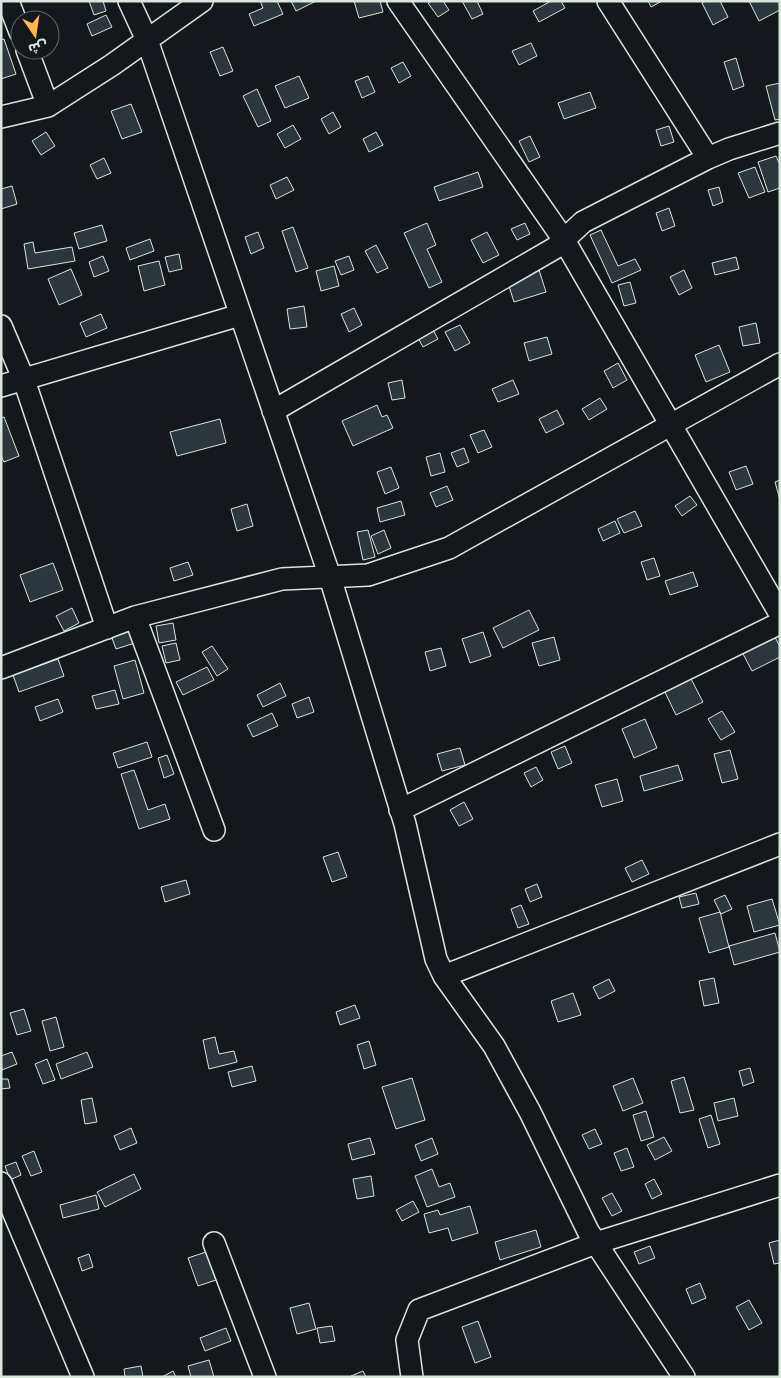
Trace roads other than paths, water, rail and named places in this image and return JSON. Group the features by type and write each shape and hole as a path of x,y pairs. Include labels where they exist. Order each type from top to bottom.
{"street":[{"path":"129,1 147,40 330,577 400,810 436,959 444,976 494,1046 530,1112 588,1231 684,1377"},
{"path":"1,117 48,106 112,65 202,1"},
{"path":"398,1 564,240 780,614"},
{"path":"608,1 708,158"},
{"path":"31,60 48,106"},
{"path":"273,411 555,248 583,222 708,158 729,149 780,133"},
{"path":"1,386 240,315"},
{"path":"1,326 24,380 107,628"},
{"path":"1,668 135,617 282,580 368,575 449,548 780,364"},
{"path":"135,617 214,830"},
{"path":"400,810 780,622"},
{"path":"444,976 780,844"},
{"path":"1,1183 83,1377"},
{"path":"412,1377 407,1340 419,1310 596,1243 780,1184"},
{"path":"214,1243 265,1377"}]}
